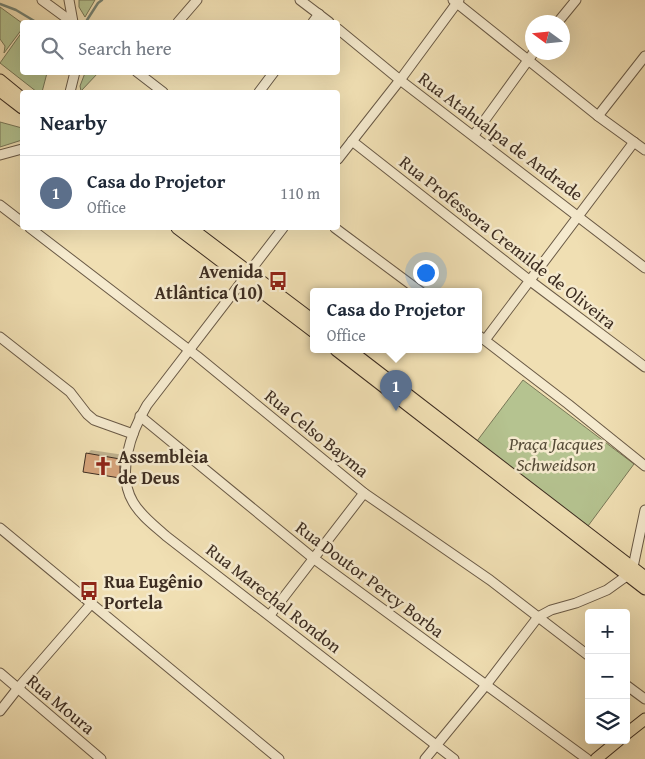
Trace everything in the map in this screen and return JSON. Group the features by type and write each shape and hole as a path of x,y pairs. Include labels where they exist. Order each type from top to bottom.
{"main road":[{"path":"0,80 20,96"},
{"path":"0,91 20,106"},
{"path":"180,230 247,275"},
{"path":"193,230 310,324"},
{"path":"340,353 437,422"},
{"path":"354,353 437,422 630,571 645,589"},
{"path":"630,571 645,576"},
{"path":"630,731 645,719"},
{"path":"596,759 614,744"}],"street":[{"path":"42,0 69,20"},
{"path":"69,0 72,20"},
{"path":"180,20 198,0"},
{"path":"300,0 326,20"},
{"path":"564,15 576,0"},
{"path":"340,157 400,80 456,1 525,58"},
{"path":"314,20 319,14"},
{"name":"Rua Atahualpa de Andrade","path":"340,31 400,80 645,268"},
{"path":"598,116 645,56"},
{"path":"474,135 528,60 598,116 645,150"},
{"path":"70,90 74,75"},
{"path":"142,75 160,90"},
{"path":"260,90 272,75"},
{"name":"Rua Professora Cremilde de Oliveira","path":"352,142 645,367"},
{"path":"634,142 530,280 482,338 645,466"},
{"path":"0,155 20,150"},
{"path":"0,205 20,220"},
{"name":"Rua Celso Bayma","path":"33,230 189,349 364,493 490,580 586,654"},
{"name":"Rua Marechal Rondon","path":"281,230 152,397 140,416 133,434 128,457 126,480 130,496 137,508 166,536 454,759"},
{"path":"338,230 416,288"},
{"path":"0,337 70,392 94,420 133,434"},
{"name":"Rua Doutor Percy Borba","path":"140,416 313,558 587,759"},
{"path":"270,615 364,493"},
{"path":"425,759 486,686 538,617 551,610 596,596 619,583 630,571 645,510"},
{"path":"0,528 279,759"},
{"path":"0,711 91,604"},
{"name":"Rua Moura","path":"0,673 101,759"},
{"path":"630,688 645,699"}],"green space":[{"path":"79,0 95,0 85,17 79,7"},
{"path":"0,7 20,22 20,32 4,53 5,46 0,39"},
{"path":"20,35 20,75 46,75 43,90 34,90 0,63"},
{"path":"84,75 96,75 82,90 80,86"},
{"path":"0,122 20,127 20,141 0,147"},
{"name":"Praça Jacques Schweidson","path":"523,380 634,464 588,526 477,441"}],"building":[{"name":"Assembleia de Deus","path":"86,453 120,459 120,478 83,472"}],"waterway":[{"path":"87,20 102,0"},
{"path":"0,4 16,10 33,20"}],"place":[{"name":"Avenida Atlântica (10)","path":"278,281"},
{"name":"Casa do Projetor","path":"396,411"},
{"name":"Assembleia de Deus","path":"103,466"},
{"name":"Rua Eugênio Portela","path":"89,591"}]}
